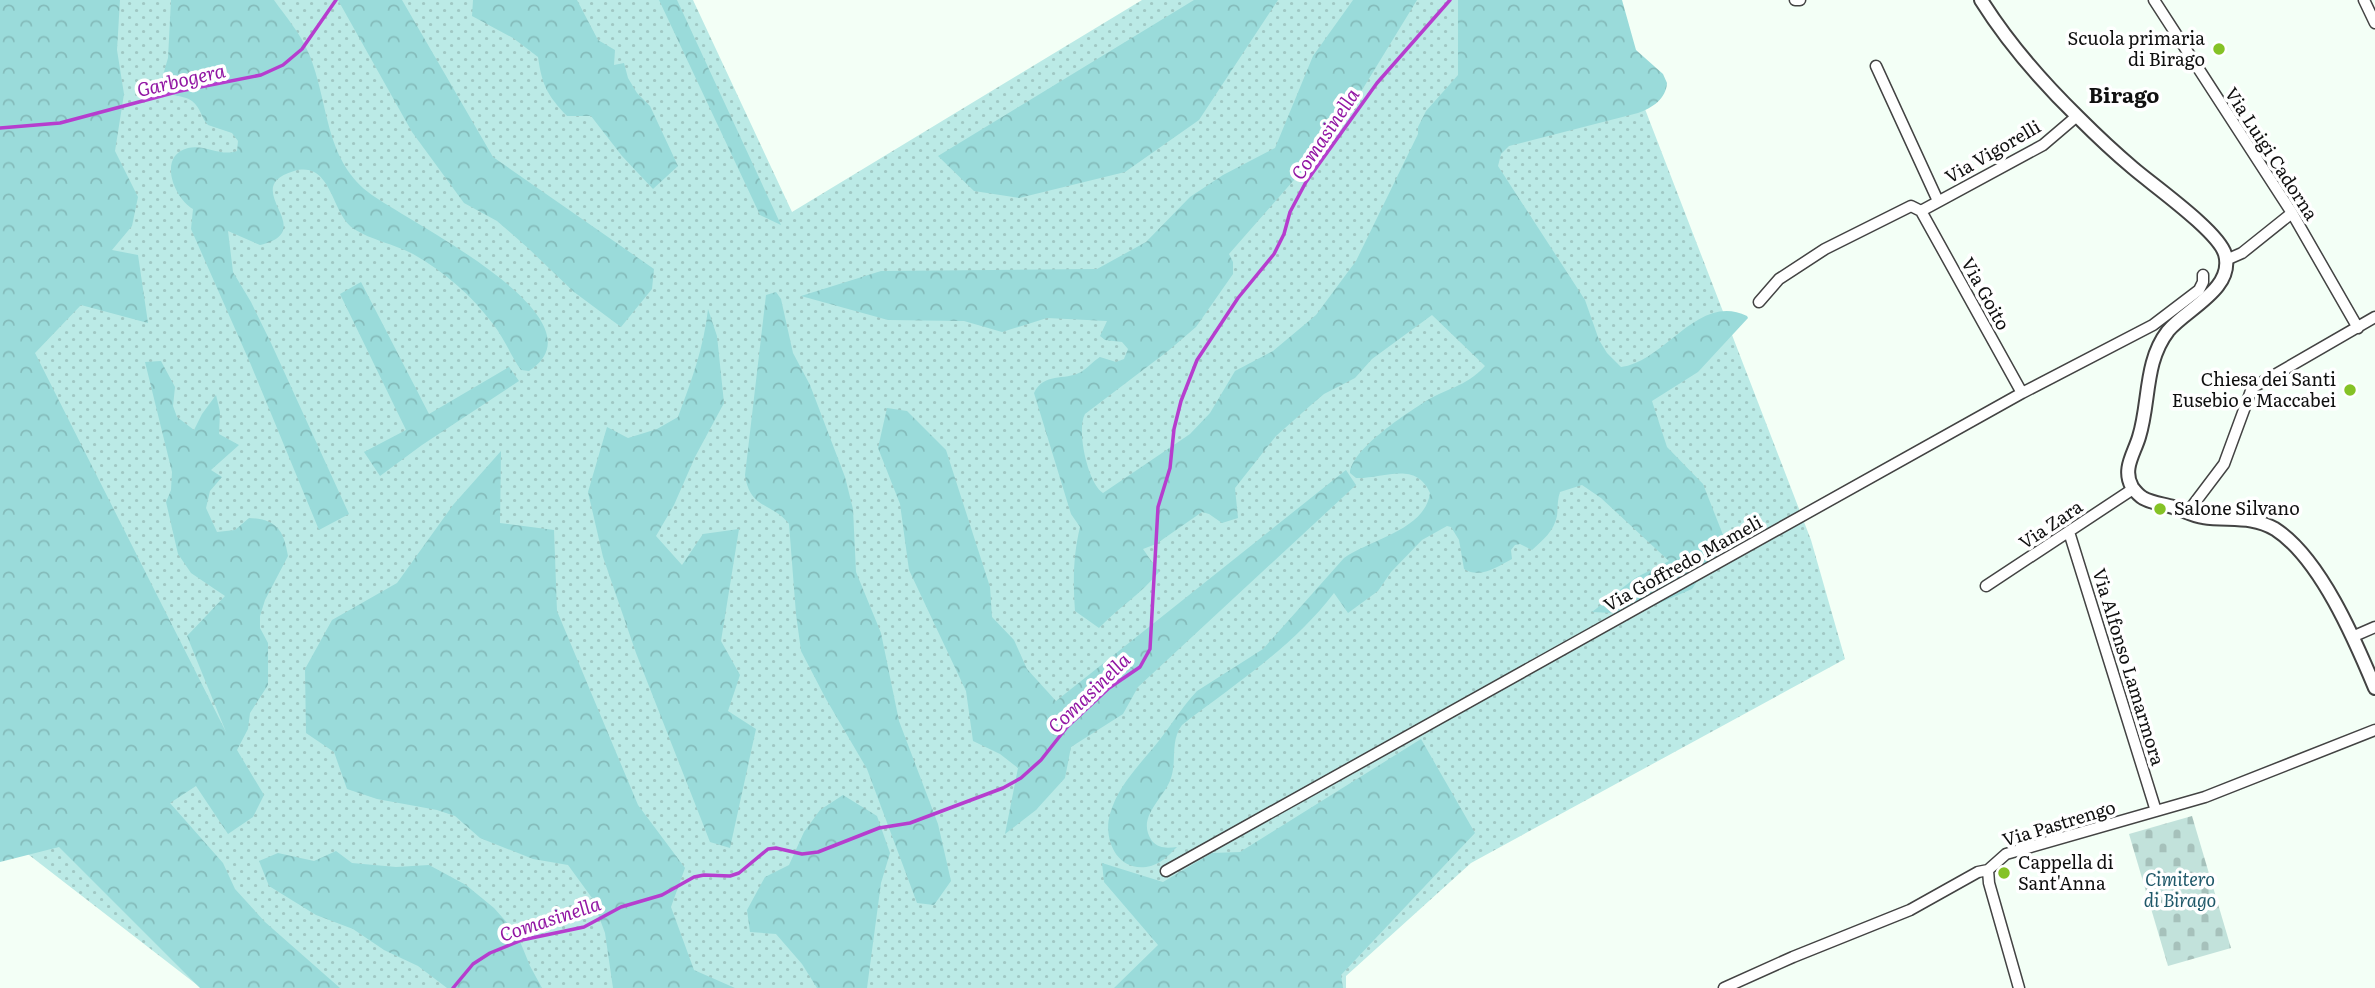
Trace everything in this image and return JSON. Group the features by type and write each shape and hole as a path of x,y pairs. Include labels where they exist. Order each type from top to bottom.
{"street":[{"path":"1982,0 2005,37 2077,116 2131,167 2214,238 2222,248 2226,260 2225,273 2218,284 2170,329 2156,355 2149,374 2142,428 2129,464 2128,475 2133,489 2146,499 2204,518 2256,520 2292,542 2313,567 2352,637 2375,688"},
{"name":"Via Luigi Cadorna","path":"2154,0 2292,213 2358,328"},
{"path":"2364,0 2375,23"},
{"path":"1876,66 1938,201"},
{"name":"Via Vigorelli","path":"1759,302 1779,279 1825,249 1911,206 1920,211 2043,145 2077,116"},
{"name":"Via Goito","path":"1920,211 2021,393"},
{"path":"2226,260 2242,253 2292,213"},
{"name":"Via Goffredo Mameli","path":"1166,871 2021,393 2153,325 2199,289 2203,275"},
{"path":"2187,513 2224,464 2252,388 2375,317"},
{"name":"Via Zara","path":"1986,586 2133,489"},
{"name":"Via Alfonso Lamarmora","path":"2069,532 2157,811"},
{"path":"2352,637 2375,627"},
{"name":"Via Pastrengo","path":"1724,988 1910,910 1978,872 1988,870 2006,854 2205,797 2375,730"},
{"path":"1988,870 1989,883 2020,988"}],"shaded area":[{"path":"0,0 693,0 792,212 1142,0 1603,0 1811,540 1845,659 1471,863 1346,976 1346,988 201,988 20,848 0,431"}],"green space":[{"path":"0,0 120,0 117,50 124,94 115,151 138,197 132,226 112,250 138,255 148,323 81,305 35,353 226,732 187,636 225,596 191,573 178,554 166,502 171,490 172,472 145,362 161,361 175,387 173,406 177,417 194,430 216,395 220,412 219,434 239,445 211,470 222,477 210,491 206,508 217,532 235,530 249,518 273,524 281,533 288,556 265,600 260,616 260,628 268,643 268,685 250,713 248,729 237,750 264,795 253,817 228,834 196,786 170,803 223,863 235,889 265,922 340,988 200,988 59,847 0,862"},
{"path":"171,0 274,0 306,47 335,146 354,178 387,205 491,271 523,298 543,324 547,349 529,371 521,370 485,313 447,276 413,254 354,229 346,222 330,190 316,173 307,170 294,171 278,178 273,188 274,198 283,219 283,230 277,238 260,245 228,231 233,272 271,343 349,514 319,530 191,229 193,209 180,196 172,177 173,159 179,152 194,147 225,152 237,151 238,141 232,133 208,125 192,101 162,88 161,82 168,58"},
{"path":"338,0 402,0 493,157 654,269 652,289 621,327 574,292 497,221 464,203 412,132"},
{"path":"473,0 577,0 598,40 615,50 614,65 624,63 628,78 637,93 650,106 678,166 653,189 622,156 591,116 567,116 547,89 538,57 513,38 472,16"},
{"path":"659,0 677,0 781,225 760,215"},
{"path":"1194,0 1278,0 1199,120 1125,172 1019,198 974,191 938,156"},
{"path":"1353,0 1417,0 1337,131 1229,254 1233,262 1233,274 1196,327 1085,414 1082,432 1085,456 1098,488 1103,493 1190,434 1210,413 1235,371 1273,351 1316,315 1356,261 1418,134 1418,127 1426,111 1458,75 1458,0 1622,0 1636,50 1663,74 1667,83 1664,94 1653,106 1638,113 1509,146 1501,154 1498,166 1585,300 1599,340 1621,367 1652,354 1697,320 1713,313 1729,311 1747,316 1698,372 1652,401 1667,447 1703,484 1725,540 1692,589 1634,614 1592,612 1635,578 1669,561 1601,498 1582,485 1560,492 1553,526 1548,535 1532,550 1520,544 1515,545 1511,550 1512,559 1488,571 1476,573 1464,569 1459,540 1451,527 1447,526 1422,540 1391,572 1378,591 1348,613 1334,593 1282,648 1182,725 1176,738 1171,778 1147,824 1155,844 1177,847 1155,864 1136,867 1127,864 1114,851 1108,833 1114,802 1126,781 1197,691 1263,649 1344,558 1408,525 1418,516 1426,506 1430,493 1424,483 1408,474 1356,478 1350,473 1353,464 1359,454 1392,424 1431,398 1470,379 1485,366 1432,315 1372,359 1355,378 1324,394 1276,436 1235,488 1238,518 1222,523 1202,512 1156,544 1143,549 1159,572 1099,628 1075,611 1074,569 1080,527 1071,514 1034,393 1043,382 1075,375 1100,357 1116,362 1124,359 1128,349 1122,342 1105,340 1100,336 1107,321 1047,318 1002,332 964,321 888,320 801,296 881,271 1097,269 1146,242 1190,197 1223,175 1275,148 1313,56"},
{"path":"361,282 429,414 509,367 519,381 380,476 364,452 406,430 340,294"},
{"path":"776,292 781,299 793,353 810,385 845,477 853,509 856,572 881,633 899,721 938,824 951,881 934,905 917,903 867,769 801,651 789,524 757,500 745,475 766,295"},
{"path":"708,309 717,336 724,403 656,536 682,565 703,534 739,529 721,641 740,675 728,711 756,729 730,848 710,842 636,653 603,557 588,492 607,427 628,438 657,429 678,417 700,351"},
{"path":"887,408 907,411 946,450 990,587 992,617 1014,640 1027,669 1056,701 1346,470 1356,485 1138,687 1123,714 1071,747 1065,778 1036,810 1005,834 1018,768 1000,754 973,741 966,691 909,570 900,504 878,448"},
{"path":"501,451 500,523 554,530 557,611 638,805 685,868 671,907 694,970 735,988 613,988 605,933 592,898 568,865 533,859 480,838 455,816 377,799 347,789 334,752 306,733 305,669 332,620 397,583 453,505"},
{"path":"1421,739 1475,833 1341,975 1343,988 1114,988 1158,945 1104,882 1102,863 1163,882 1212,853 1240,852"},
{"path":"843,795 877,816 890,853 881,883 867,988 817,988 802,964 776,934 750,932 747,910 765,877 789,865 804,832 820,810"},
{"name":"Cimitero di Birago","path":"2192,816 2231,948 2168,966 2129,834"},
{"path":"336,851 352,863 396,867 429,865 466,885 494,908 517,934 542,988 447,988 418,966 384,950 353,929 316,915 269,886 259,861 278,853 314,861"}],"waterway":[{"name":"Garbogera","path":"0,128 60,123 180,91 261,75 283,65 302,49 336,0"},
{"name":"Comasinella","path":"453,988 473,964 490,953 522,940 584,927 621,907 662,895 694,877 730,876 739,873 768,849 776,848 802,854 818,852 879,828 910,823 1003,788 1021,778 1041,760 1067,727 1109,688 1140,667 1150,649 1158,507 1170,468 1174,429 1181,401 1197,360 1238,298 1274,254 1284,234 1290,212 1306,182 1377,83 1450,0"}],"place":[{"name":"Scuola primaria di Birago","path":"2219,49"},
{"name":"Chiesa dei Santi Eusebio e Maccabei","path":"2350,390"},
{"name":"Salone Silvano","path":"2160,509"},
{"name":"Cappella di Sant'Anna","path":"2004,873"}],"district":[{"name":"Birago","path":"2124,96"}]}
